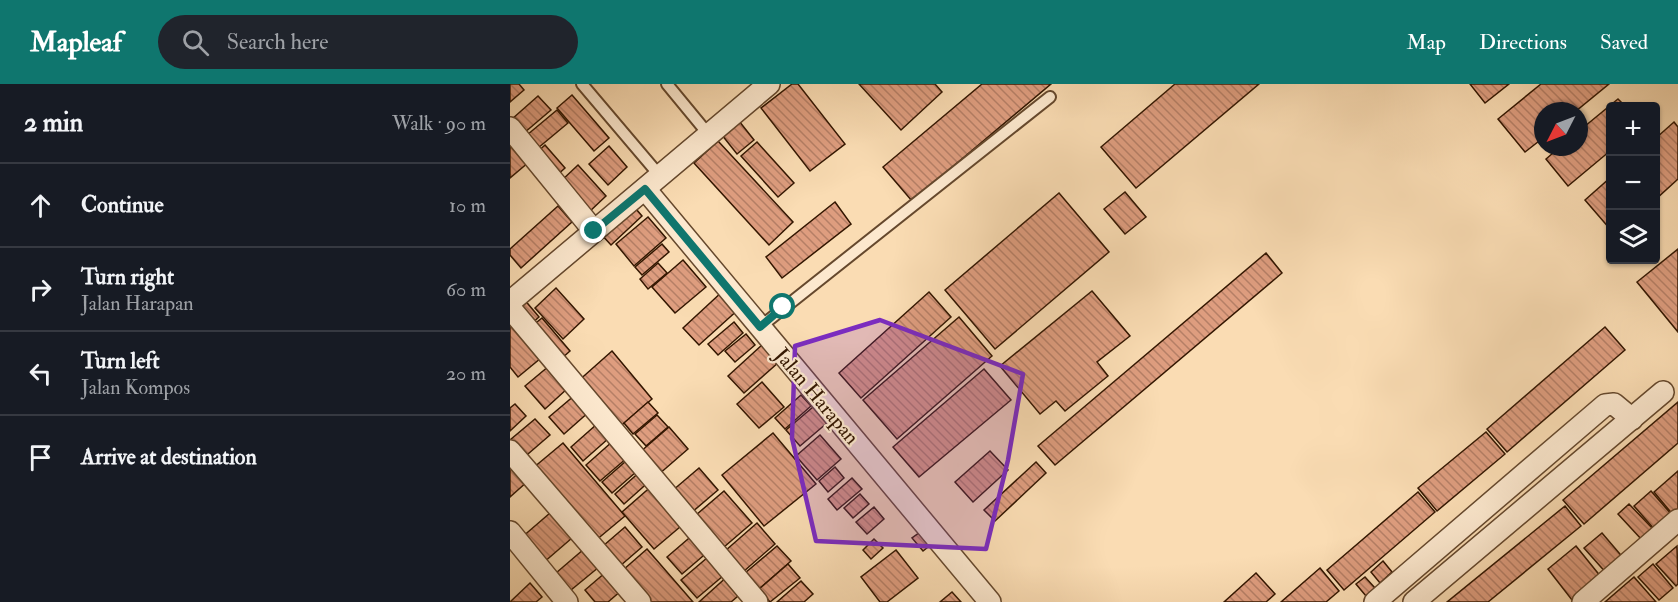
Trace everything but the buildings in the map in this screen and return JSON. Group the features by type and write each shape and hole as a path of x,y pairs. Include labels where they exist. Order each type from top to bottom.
{"street":[{"path":"510,302 769,84"},
{"path":"510,128 594,231"},
{"name":"Jalan Harapan","path":"652,183 760,327 990,602"},
{"path":"510,308 757,602"},
{"path":"1414,602 1663,392"},
{"path":"1383,599 1605,405 1614,404 1632,419"},
{"path":"510,451 640,602"},
{"path":"1583,602 1678,520"},
{"path":"510,532 567,602"}],"lane":[{"path":"582,84 652,183"},
{"path":"667,84 709,135"},
{"path":"760,327 1050,97"}],"highlighted area":[{"path":"880,320 1023,374 1008,460 986,549 816,541 792,438 795,346"}],"route":[{"path":"594,231 645,189 760,327 783,307"}]}
